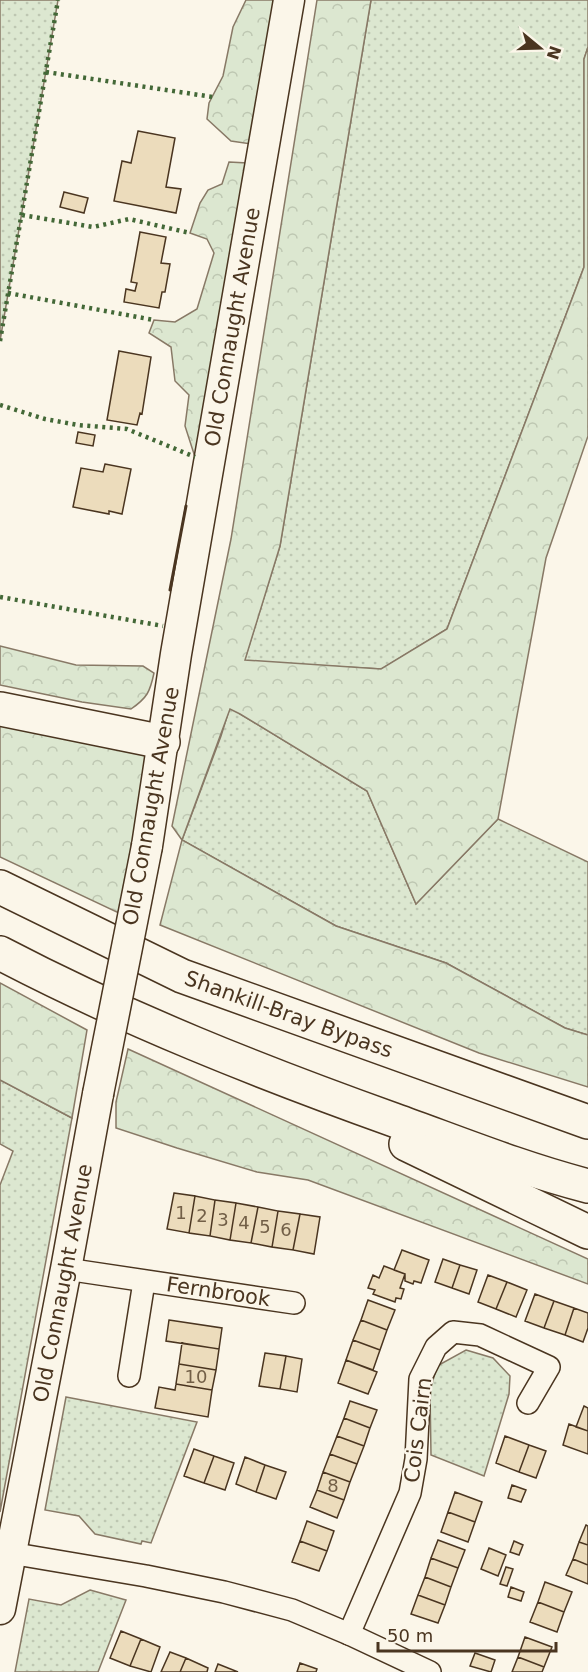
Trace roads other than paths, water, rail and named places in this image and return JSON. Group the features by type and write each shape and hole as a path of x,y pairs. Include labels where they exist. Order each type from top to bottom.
{"highway":[{"path":"0,709 163,742"},
{"name":"Shankill-Bray Bypass","path":"0,887 182,976 588,1122"},
{"path":"0,953 69,989 285,1081 588,1186"},
{"path":"285,1081 423,1152 588,1232"}],"street":[{"name":"Old Connaught Avenue","path":"0,1610 147,846 178,643 289,0"},
{"name":"Fernbrook","path":"66,1269 294,1303"},
{"name":"Fernbrook","path":"129,1376 144,1282"},
{"name":"Cois Cairn","path":"349,1634 410,1493 416,1459 420,1379 435,1347 453,1332 480,1335 549,1367 528,1403"},
{"path":"10,1553 146,1576 224,1592 292,1610 430,1672"}]}
